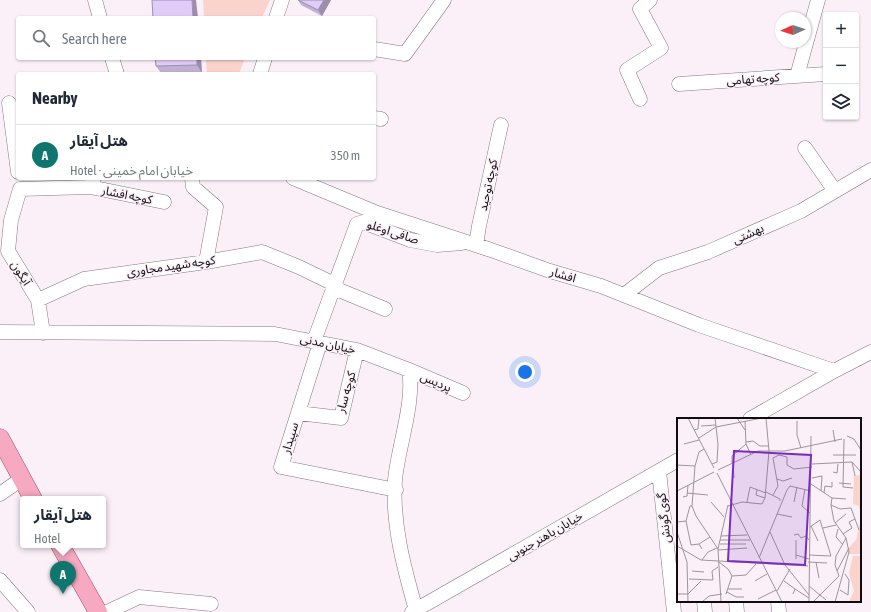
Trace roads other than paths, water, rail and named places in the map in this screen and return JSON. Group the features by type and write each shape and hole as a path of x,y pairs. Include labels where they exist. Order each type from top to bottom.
{"main road":[{"path":"0,438 32,496"},
{"path":"62,548 98,612"}],"street":[{"path":"95,0 99,16"},
{"path":"277,16 282,0"},
{"path":"376,49 405,54 444,0"},
{"path":"640,99 627,70 661,48 640,9 650,0"},
{"path":"797,76 818,0"},
{"path":"113,60 116,72"},
{"path":"260,72 264,60"},
{"name":"کوچه تهامی","path":"679,84 823,74"},
{"path":"9,103 16,157"},
{"name":"کوچه توحید","path":"472,244 479,226 501,125"},
{"path":"805,148 835,191"},
{"name":"بهشتی","path":"624,296 659,268 708,252 801,211 871,170"},
{"path":"192,180 192,187 216,207 206,262"},
{"name":"افشار","path":"298,180 377,213 550,271 601,286 699,325 834,371"},
{"name":"کوچه افشار","path":"20,184 92,183 164,202"},
{"name":"آیگون","path":"20,184 11,220 8,251 38,300"},
{"name":"صافی اوغلو","path":"334,286 357,224 363,222 410,240 437,245 472,244"},
{"name":"کوچه شهید مجاوری","path":"38,300 84,279 206,262 262,252 299,267 334,286 385,309"},
{"name":"سپیدار","path":"334,286 281,467 396,490"},
{"path":"38,300 43,332"},
{"name":"خیابان مدنی","path":"0,332 275,334 357,350 409,370"},
{"name":"کوچه سار","path":"298,413 341,418 357,350"},
{"path":"752,418 834,371 871,352"},
{"path":"409,370 410,378 408,406 395,480 396,528 406,577 416,611"},
{"name":"پردیس","path":"409,370 463,394"},
{"name":"خیابان باهنر جنوبی","path":"416,611 677,461"},
{"name":"گوی گونش","path":"659,471 674,612"},
{"path":"1,497 23,478"},
{"path":"0,580 28,612"},
{"path":"107,612 139,597 211,604"},
{"path":"736,602 737,612"},
{"path":"778,602 779,612"}],"place":[{"name":"هتل آیقار","path":"63,594"}]}
